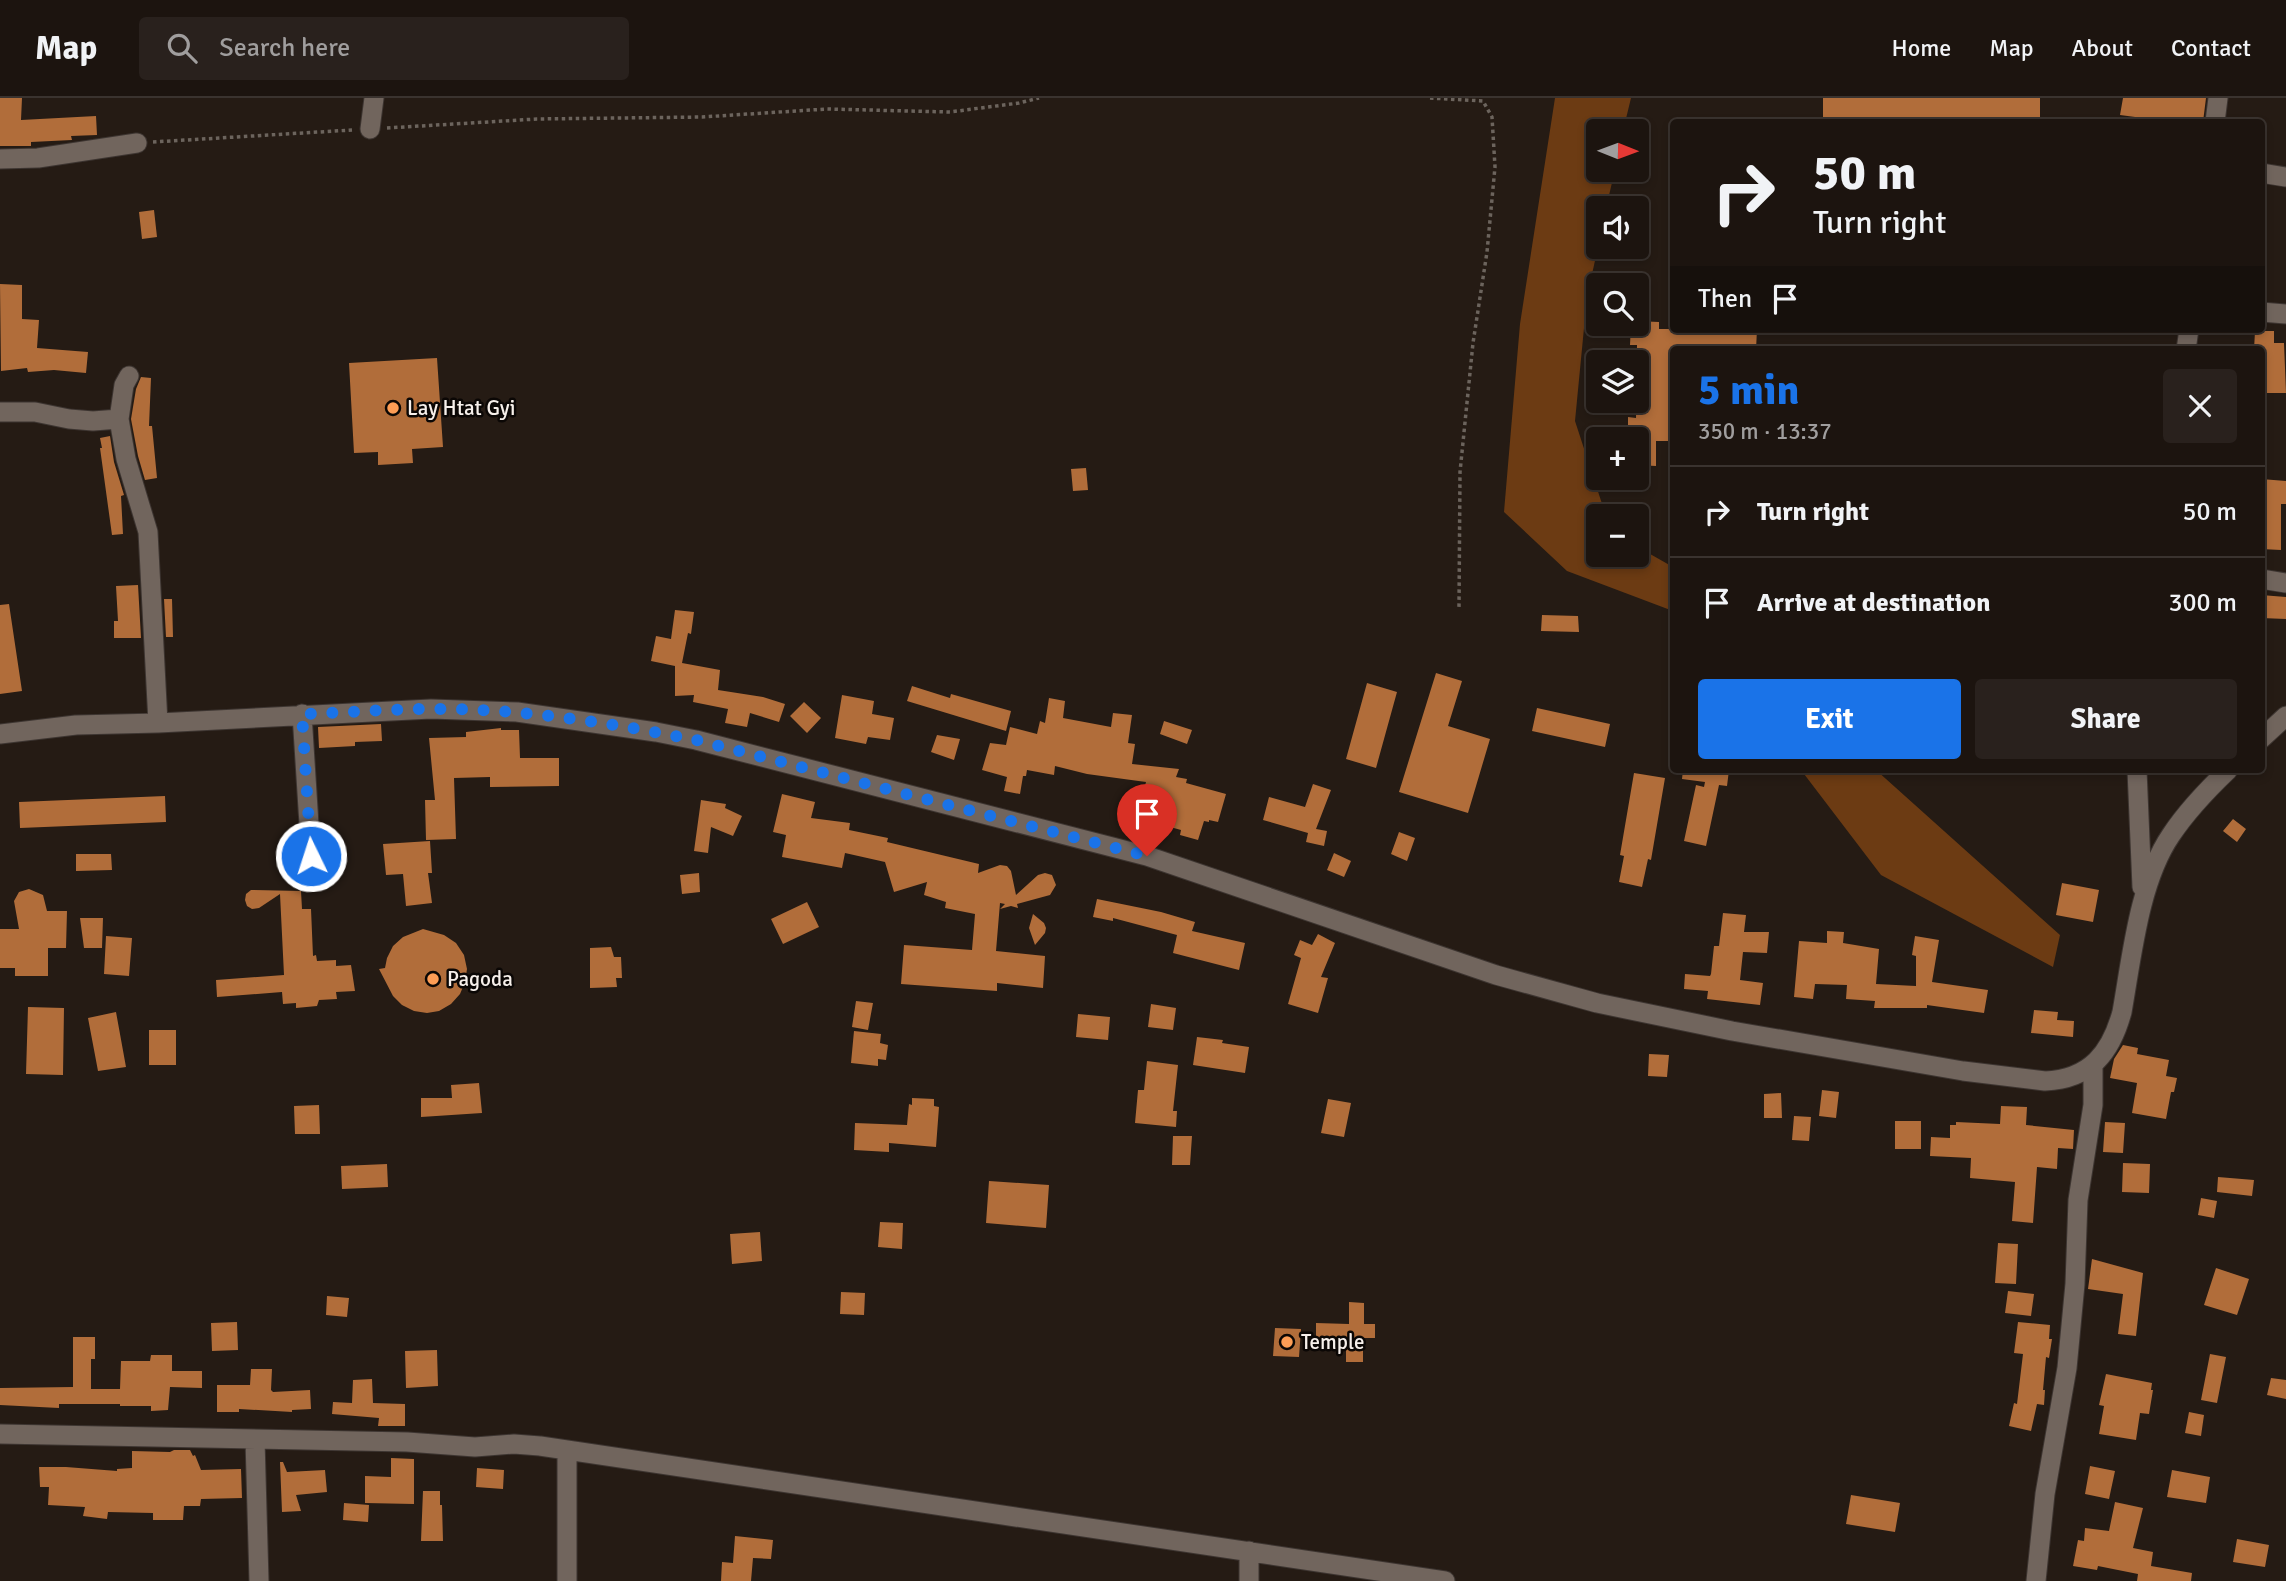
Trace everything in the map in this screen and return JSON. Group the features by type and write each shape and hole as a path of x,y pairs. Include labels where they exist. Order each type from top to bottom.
{"street":[{"path":"370,129 374,98"},
{"path":"2215,119 2218,98"},
{"path":"0,159 38,158 137,143"},
{"path":"2265,174 2286,177"},
{"path":"2265,312 2286,314"},
{"path":"130,376 124,385 120,419 126,459 148,532 158,723"},
{"path":"0,412 35,412 93,421 120,419"},
{"path":"2265,580 2286,583"},
{"path":"0,734 76,725 431,709 517,712 683,738 1147,856 1484,971 1597,1003 1732,1031 1964,1071 2045,1081 2076,1075 2093,1064 2109,1046 2116,1032 2147,887 2170,836 2225,773"},
{"path":"302,714 311,856 329,858"},
{"path":"2265,735 2286,716"},
{"path":"2137,773 2143,906"},
{"path":"2036,1581 2045,1494 2067,1368 2075,1284 2078,1200 2093,1105 2093,1064"},
{"path":"0,1434 407,1442 475,1447 514,1444 540,1446 1445,1581"},
{"path":"255,1440 259,1581"},
{"path":"567,1451 567,1581"},
{"path":"1249,1551 1249,1581"}],"path":[{"path":"137,143 537,119 702,117 827,109 950,112 1038,98"},
{"path":"1430,98 1483,101 1492,117 1494,154 1487,252 1473,343 1460,472 1459,607"}],"shaded area":[{"path":"1555,98 1631,98 1626,119 1586,119 1586,182 1612,182 1609,196 1586,196 1586,259 1595,259 1592,273 1586,273 1586,307 1575,421 1586,455 1586,490 1598,490 1602,504 1586,504 1586,567 1649,567 1649,553 1670,565 1670,610 1567,571 1504,512 1520,324"},
{"path":"1803,773 1879,773 2060,935 2053,967 1881,875"}],"building":[{"path":"0,98 22,98 21,120 96,116 97,135 71,136 72,140 31,142 31,146 0,146"},
{"path":"1823,98 2040,98 2040,119 1823,119"},
{"path":"2123,98 2206,98 2203,119 2150,119 2120,115"},
{"path":"154,210 157,237 142,239 139,212"},
{"path":"0,284 22,285 22,319 39,320 37,348 88,352 86,373 54,370 28,372 27,368 1,371"},
{"path":"1649,322 1659,322 1659,329 1670,329 1670,333 1757,333 1756,346 1670,346 1670,441 1656,441 1656,466 1649,466 1649,427 1628,427 1628,417 1636,418 1636,413 1649,413 1649,350 1637,350 1637,345 1630,345 1630,336 1649,336"},
{"path":"2265,331 2274,331 2274,343 2284,343 2286,393 2265,393 2265,346 2254,346 2255,333"},
{"path":"437,358 443,447 412,449 413,463 378,465 378,452 354,453 349,363"},
{"path":"141,377 151,378 149,426 152,426 157,478 145,480 131,419"},
{"path":"110,436 114,462 124,495 121,496 123,534 112,535 100,448 100,438"},
{"path":"1086,468 1088,490 1073,491 1071,469"},
{"path":"2265,479 2286,481 2286,504 2281,504 2281,550 2265,549"},
{"path":"138,585 141,638 114,638 114,621 118,621 116,586"},
{"path":"2265,595 2286,597 2286,619 2265,618"},
{"path":"164,599 172,599 173,637 166,637"},
{"path":"9,604 22,691 0,694 0,605"},
{"path":"675,610 694,612 691,634 688,633 682,663 720,670 718,690 763,697 785,704 779,722 750,713 747,727 725,723 728,709 693,702 694,695 675,696 675,666 651,661 656,636 671,639"},
{"path":"1542,615 1578,616 1579,632 1541,631"},
{"path":"1436,673 1462,681 1448,726 1490,739 1468,813 1399,792"},
{"path":"1367,683 1397,692 1376,768 1346,759"},
{"path":"912,686 950,698 951,694 1011,711 1006,731 907,701"},
{"path":"842,695 874,701 872,714 894,718 890,740 868,737 866,744 835,738"},
{"path":"1049,698 1065,701 1063,718 1111,727 1113,713 1132,715 1128,743 1135,744 1132,764 1179,769 1176,777 1187,779 1186,783 1226,794 1218,822 1204,821 1198,840 1180,835 1181,830 1163,825 1167,811 1140,805 1146,782 1087,774 1055,766 1054,775 1027,770 1026,776 1023,776 1020,794 1004,791 1007,777 982,770 990,743 1006,745 1010,727 1037,734 1040,721 1045,723"},
{"path":"804,702 821,718 807,733 790,716"},
{"path":"1537,708 1610,724 1605,747 1532,731"},
{"path":"1164,721 1192,730 1187,744 1160,734"},
{"path":"381,724 382,741 319,748 318,727"},
{"path":"501,728 519,730 520,758 559,758 559,786 490,787 490,777 454,778 456,839 426,840 425,800 435,800 429,738 466,737 466,732"},
{"path":"937,735 960,739 954,760 931,752"},
{"path":"1634,773 1665,778 1651,860 1648,859 1642,887 1619,882 1624,856 1620,855"},
{"path":"1683,773 1729,773 1727,786 1719,785 1706,846 1684,841 1696,785 1704,787 1705,782 1682,779"},
{"path":"1313,784 1331,790 1316,829 1327,831 1324,846 1306,842 1308,833 1263,820 1269,797 1305,807"},
{"path":"782,794 815,802 811,818 850,823 849,830 888,838 887,842 979,864 978,873 1000,865 1007,866 1011,871 1016,895 1038,875 1052,875 1056,885 1050,895 1017,904 1018,908 1011,906 1000,909 1005,904 1000,903 996,951 1045,956 1043,988 997,983 997,991 901,984 904,945 972,950 975,914 945,908 946,902 924,895 927,882 894,892 885,862 845,853 842,868 782,857 786,835 773,832"},
{"path":"165,796 166,822 20,828 19,802"},
{"path":"701,800 726,804 725,808 742,816 733,836 711,827 708,853 694,851"},
{"path":"2233,819 2246,829 2237,842 2223,831"},
{"path":"1399,832 1415,838 1407,861 1391,854"},
{"path":"430,841 432,873 428,873 432,903 406,906 403,874 386,875 383,844"},
{"path":"1334,853 1351,861 1344,877 1327,870"},
{"path":"76,854 111,854 112,870 76,871"},
{"path":"699,873 700,892 682,894 680,875"},
{"path":"2062,883 2099,890 2093,922 2056,915"},
{"path":"29,889 43,895 47,911 67,911 66,948 48,948 48,976 15,976 15,968 0,968 0,929 19,929 14,901 19,892"},
{"path":"251,890 301,891 302,909 311,909 313,956 316,955 317,961 336,960 336,966 351,965 355,991 336,992 337,999 319,1000 317,1006 296,1008 296,1003 283,1004 282,992 217,997 216,980 284,975 280,894 259,908 252,909 247,906 245,900 246,894"},
{"path":"1097,899 1195,922 1192,931 1245,943 1239,970 1173,953 1177,935 1113,918 1113,921 1093,917"},
{"path":"807,902 819,927 783,944 771,919"},
{"path":"1723,913 1746,915 1744,932 1769,932 1767,953 1743,952 1740,980 1763,983 1760,1005 1707,999 1708,991 1684,989 1685,974 1710,976 1714,946 1719,946"},
{"path":"1033,914 1046,928 1035,945 1029,928"},
{"path":"80,918 103,918 102,948 84,948"},
{"path":"423,929 444,935 456,943 464,955 467,969 460,994 451,1004 439,1011 427,1013 402,1005 393,996 379,969 385,968 393,946 403,937"},
{"path":"1827,931 1844,932 1843,943 1879,949 1876,984 1916,986 1916,956 1912,955 1915,936 1939,940 1932,982 1988,990 1984,1013 1927,1005 1927,1008 1874,1008 1875,1001 1846,999 1847,985 1815,984 1813,999 1794,997 1799,941 1827,943"},
{"path":"1318,934 1335,943 1321,977 1328,978 1318,1013 1288,1004 1301,958 1294,955 1300,940 1312,945"},
{"path":"106,936 132,938 129,976 104,974"},
{"path":"611,947 614,957 621,957 622,978 616,978 617,987 590,988 590,948"},
{"path":"856,1001 873,1003 868,1030 852,1027"},
{"path":"1151,1004 1176,1008 1173,1030 1148,1027"},
{"path":"28,1007 64,1008 63,1075 26,1074"},
{"path":"2034,1010 2058,1012 2057,1020 2074,1021 2073,1037 2031,1033"},
{"path":"116,1012 126,1067 98,1071 88,1018"},
{"path":"1078,1014 1110,1017 1108,1040 1076,1037"},
{"path":"149,1030 176,1030 176,1065 149,1065"},
{"path":"854,1031 881,1034 880,1043 888,1045 886,1060 878,1059 878,1066 851,1063"},
{"path":"1197,1037 1249,1047 1245,1073 1193,1065"},
{"path":"2123,1045 2138,1048 2137,1054 2169,1060 2166,1076 2177,1078 2174,1092 2171,1092 2166,1119 2132,1113 2137,1083 2110,1078 2114,1059"},
{"path":"1649,1054 1669,1055 1667,1077 1648,1076"},
{"path":"1147,1061 1178,1065 1173,1111 1177,1111 1176,1127 1135,1123 1138,1090 1144,1090"},
{"path":"479,1083 482,1113 421,1117 421,1098 452,1098 451,1085"},
{"path":"1822,1090 1839,1092 1836,1118 1819,1116"},
{"path":"1781,1093 1782,1118 1764,1118 1764,1094"},
{"path":"912,1098 934,1099 934,1106 939,1107 936,1147 889,1143 889,1152 854,1150 855,1123 907,1125"},
{"path":"1328,1099 1351,1103 1344,1137 1321,1133"},
{"path":"319,1105 320,1134 295,1134 294,1106"},
{"path":"2001,1106 2027,1107 2026,1125 2074,1130 2073,1149 2058,1148 2057,1169 2037,1167 2033,1223 2012,1221 2015,1182 1970,1178 1971,1158 1930,1156 1931,1137 1950,1138 1950,1125 1956,1125 1956,1122 2000,1124"},
{"path":"1794,1116 1811,1117 1809,1141 1792,1140"},
{"path":"1895,1121 1921,1121 1921,1149 1895,1149"},
{"path":"2105,1122 2125,1123 2123,1153 2103,1152"},
{"path":"1173,1136 1192,1136 1190,1165 1172,1165"},
{"path":"2123,1163 2150,1164 2149,1193 2122,1192"},
{"path":"387,1164 388,1187 342,1189 341,1166"},
{"path":"2218,1177 2254,1180 2252,1196 2217,1192"},
{"path":"989,1181 1049,1185 1046,1228 986,1223"},
{"path":"2201,1198 2217,1201 2214,1218 2198,1215"},
{"path":"880,1222 903,1223 902,1249 878,1247"},
{"path":"760,1232 762,1261 732,1264 730,1234"},
{"path":"1998,1243 2018,1244 2016,1284 1995,1283"},
{"path":"2092,1259 2143,1273 2136,1336 2118,1334 2123,1294 2088,1289"},
{"path":"2216,1268 2249,1279 2237,1315 2204,1305"},
{"path":"2008,1291 2034,1294 2031,1316 2005,1313"},
{"path":"841,1292 865,1293 864,1315 840,1314"},
{"path":"327,1296 349,1298 347,1317 326,1315"},
{"path":"1349,1302 1364,1303 1364,1324 1375,1324 1375,1338 1363,1338 1363,1362 1346,1362 1346,1338 1316,1338 1316,1323 1349,1324"},
{"path":"237,1322 238,1350 212,1351 211,1323"},
{"path":"2018,1322 2050,1325 2049,1339 2052,1339 2049,1358 2046,1357 2044,1405 2037,1404 2031,1431 2009,1426 2014,1403 2017,1404 2023,1354 2014,1353"},
{"name":"Temple","path":"1275,1328 1301,1329 1299,1357 1273,1356"},
{"path":"73,1337 95,1337 95,1359 91,1359 91,1389 120,1389 121,1361 150,1361 151,1355 172,1355 172,1371 202,1371 202,1388 170,1387 168,1410 151,1411 151,1406 120,1404 59,1404 59,1408 0,1405 0,1388 73,1387"},
{"path":"437,1350 438,1386 406,1388 405,1351"},
{"path":"2210,1354 2226,1357 2217,1403 2201,1400"},
{"path":"251,1369 272,1369 273,1392 310,1390 311,1409 292,1412 239,1409 239,1412 217,1412 217,1385 250,1385"},
{"path":"2106,1374 2152,1383 2149,1414 2140,1413 2136,1440 2099,1434 2104,1406 2099,1405"},
{"path":"2271,1378 2286,1380 2286,1399 2267,1395"},
{"path":"372,1379 373,1403 405,1404 405,1426 378,1426 379,1418 332,1414 333,1402 352,1403 353,1380"},
{"path":"2189,1412 2204,1415 2201,1436 2185,1433"},
{"path":"190,1450 201,1470 241,1469 242,1498 201,1499 200,1506 184,1506 183,1520 153,1520 153,1513 108,1512 107,1519 83,1516 85,1507 48,1505 49,1487 40,1487 39,1467 117,1471 132,1468 132,1451"},
{"path":"391,1458 414,1459 414,1504 365,1503 365,1476 391,1477"},
{"path":"280,1462 283,1462 287,1472 325,1470 327,1492 296,1495 301,1511 282,1512"},
{"path":"2090,1466 2115,1471 2109,1499 2085,1494"},
{"path":"477,1468 504,1470 503,1489 476,1487"},
{"path":"2172,1470 2210,1477 2206,1503 2167,1497"},
{"path":"423,1491 440,1491 443,1541 421,1541"},
{"path":"1851,1495 1900,1503 1895,1532 1846,1524"},
{"path":"2115,1502 2143,1508 2133,1548 2153,1552 2151,1566 2192,1573 2191,1581 2137,1581 2138,1574 2098,1566 2097,1570 2073,1566 2078,1540 2084,1541 2085,1528 2109,1531"},
{"path":"344,1503 369,1505 368,1522 343,1520"},
{"path":"735,1536 773,1540 771,1559 753,1558 751,1581 721,1581 722,1562 733,1563"},
{"path":"2237,1539 2269,1545 2265,1567 2233,1562"}],"place":[{"name":"Lay Htat Gyi","path":"393,408"},
{"name":"Pagoda","path":"433,979"},
{"name":"Temple","path":"1287,1342"}],"route":[{"path":"311,856 302,714 431,709 517,712 696,740 1147,856"}]}
